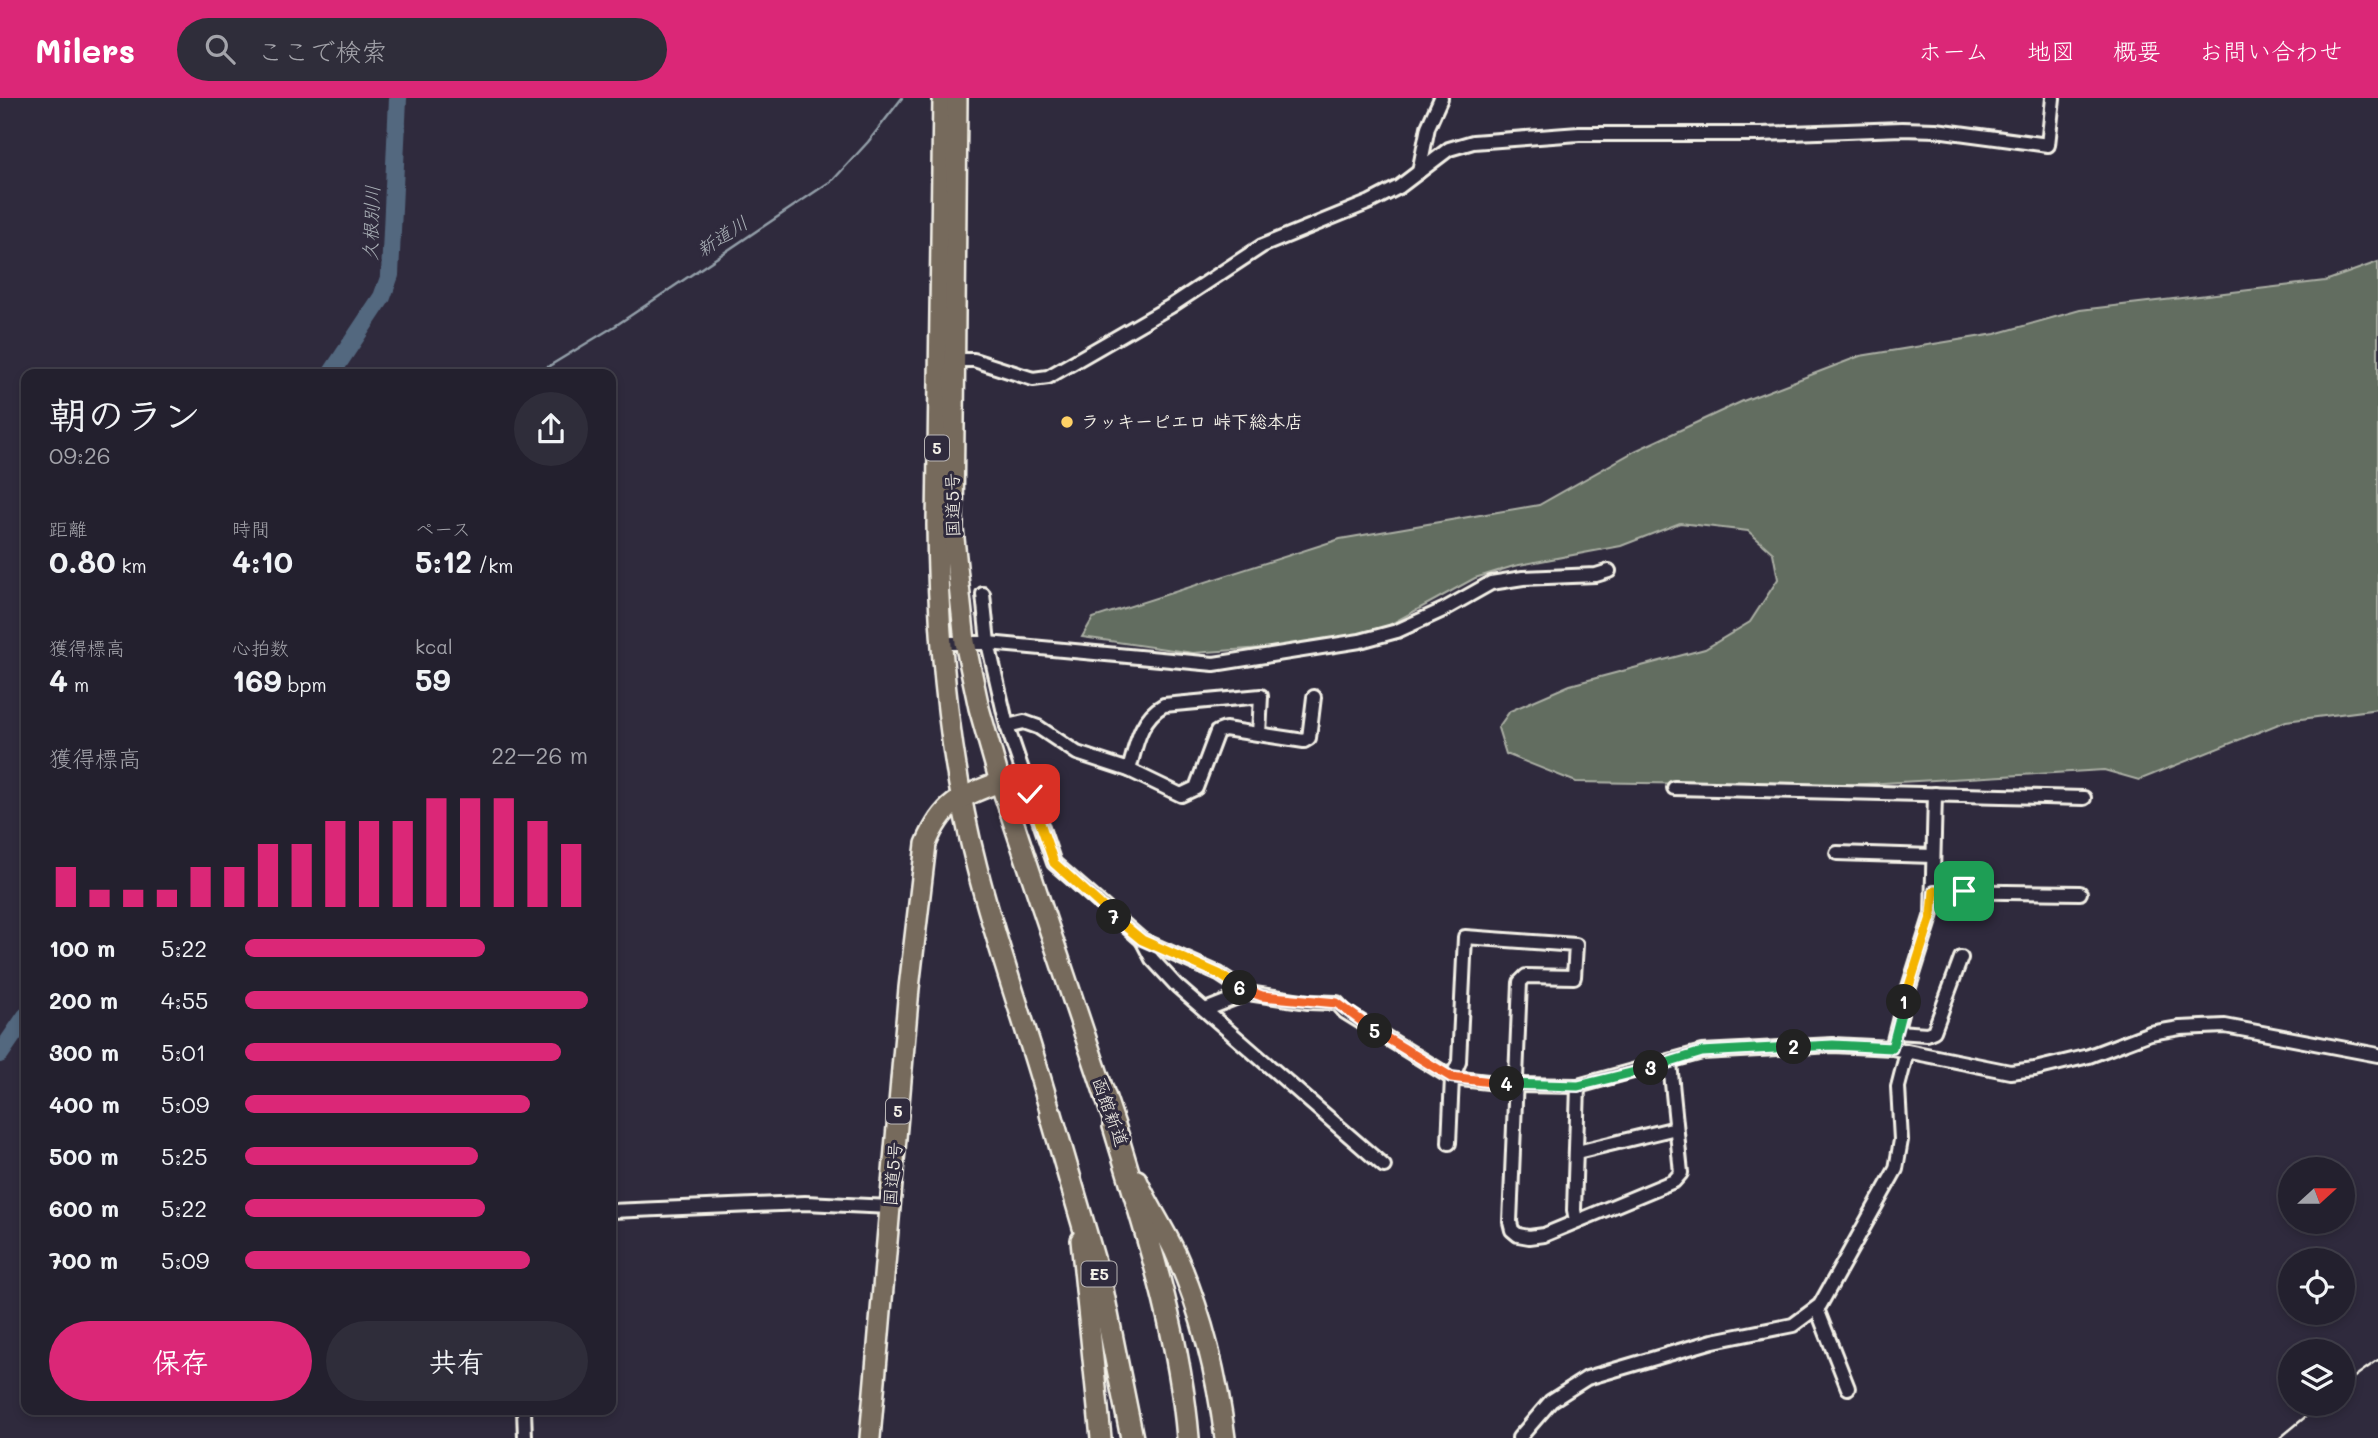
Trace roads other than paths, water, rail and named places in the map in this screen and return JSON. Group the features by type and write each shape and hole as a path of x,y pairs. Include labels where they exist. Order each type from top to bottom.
{"highway":[{"name":"国道5号","path":"870,1438 908,988 926,845 935,822 946,808 961,797 1000,782 979,708 965,642 953,529 946,360 943,98"},
{"name":"国道5号","path":"957,98 937,550 941,643 961,797"},
{"name":"函館新道","path":"1000,782 1114,1126 1141,1189 1182,1268 1211,1360 1225,1438"},
{"name":"5","path":"961,797 997,944 1051,1114 1081,1240 1101,1438"},
{"name":"E5","path":"1051,1114 1078,1197 1102,1289 1132,1438"},
{"path":"1114,1126 1171,1323 1185,1398 1188,1438"}],"street":[{"path":"1419,172 1428,127 1441,98"},
{"path":"946,360 974,360 1033,379 1048,377 1171,306 1262,246 1370,202 1399,187 1449,149 1473,142 1579,134 1760,134 1902,129 2048,145 2053,98"},
{"path":"941,643 988,643 1214,664 1360,641 1397,631 1443,610 1491,583 1523,578 1596,575 1609,571"},
{"path":"983,594 988,643 1007,726 1054,863 1142,940 1219,974 1248,993 1337,1003 1345,1012 1451,1077 1515,1085 1578,1086 1670,1063 1702,1052 1833,1045 1892,1048 2010,1072 2089,1056 2150,1033 2180,1028 2225,1026 2378,1055"},
{"path":"1129,770 1141,729 1154,710 1164,705 1261,696 1259,734"},
{"path":"1007,726 1024,722 1038,727 1076,753 1129,770 1181,795 1196,788 1217,732 1225,729 1304,741 1309,738 1314,697"},
{"path":"1674,788 2084,798"},
{"path":"1892,1048 1932,914 1935,794"},
{"path":"1837,853 1933,856"},
{"path":"1030,873 1054,863"},
{"path":"1934,891 2080,892"},
{"path":"1449,1143 1451,1077 1459,1062 1465,937 1576,945 1574,977 1526,976 1520,982 1512,1230 1518,1235 1544,1235 1674,1181 1681,1173 1670,1063"},
{"path":"1142,940 1153,959 1177,986 1384,1166"},
{"path":"1897,1032 1927,1034 1934,1031 1961,958"},
{"path":"1205,1010 1248,993"},
{"path":"1519,1438 1551,1401 1587,1378 1713,1340 1793,1325 1816,1309 1896,1169 1901,1140 1898,1087 1907,1052"},
{"path":"1576,1221 1574,1210 1578,1086"},
{"path":"1577,1152 1676,1128"},
{"path":"616,1212 806,1203 890,1207"},
{"path":"1816,1309 1848,1388"},
{"path":"524,1415 526,1438"}],"waterway":[{"name":"久根別川","path":"334,369 382,297 390,275 398,98"},
{"name":"新道川","path":"544,369 615,326 834,179 868,142 902,98"},
{"name":"久根別川","path":"0,1054 21,1023"}],"railway":[{"path":"2355,1376 2378,1360"},
{"path":"2280,1438 2307,1416"}],"place":[{"name":"ラッキーピエロ 峠下総本店","path":"1067,422"}]}
